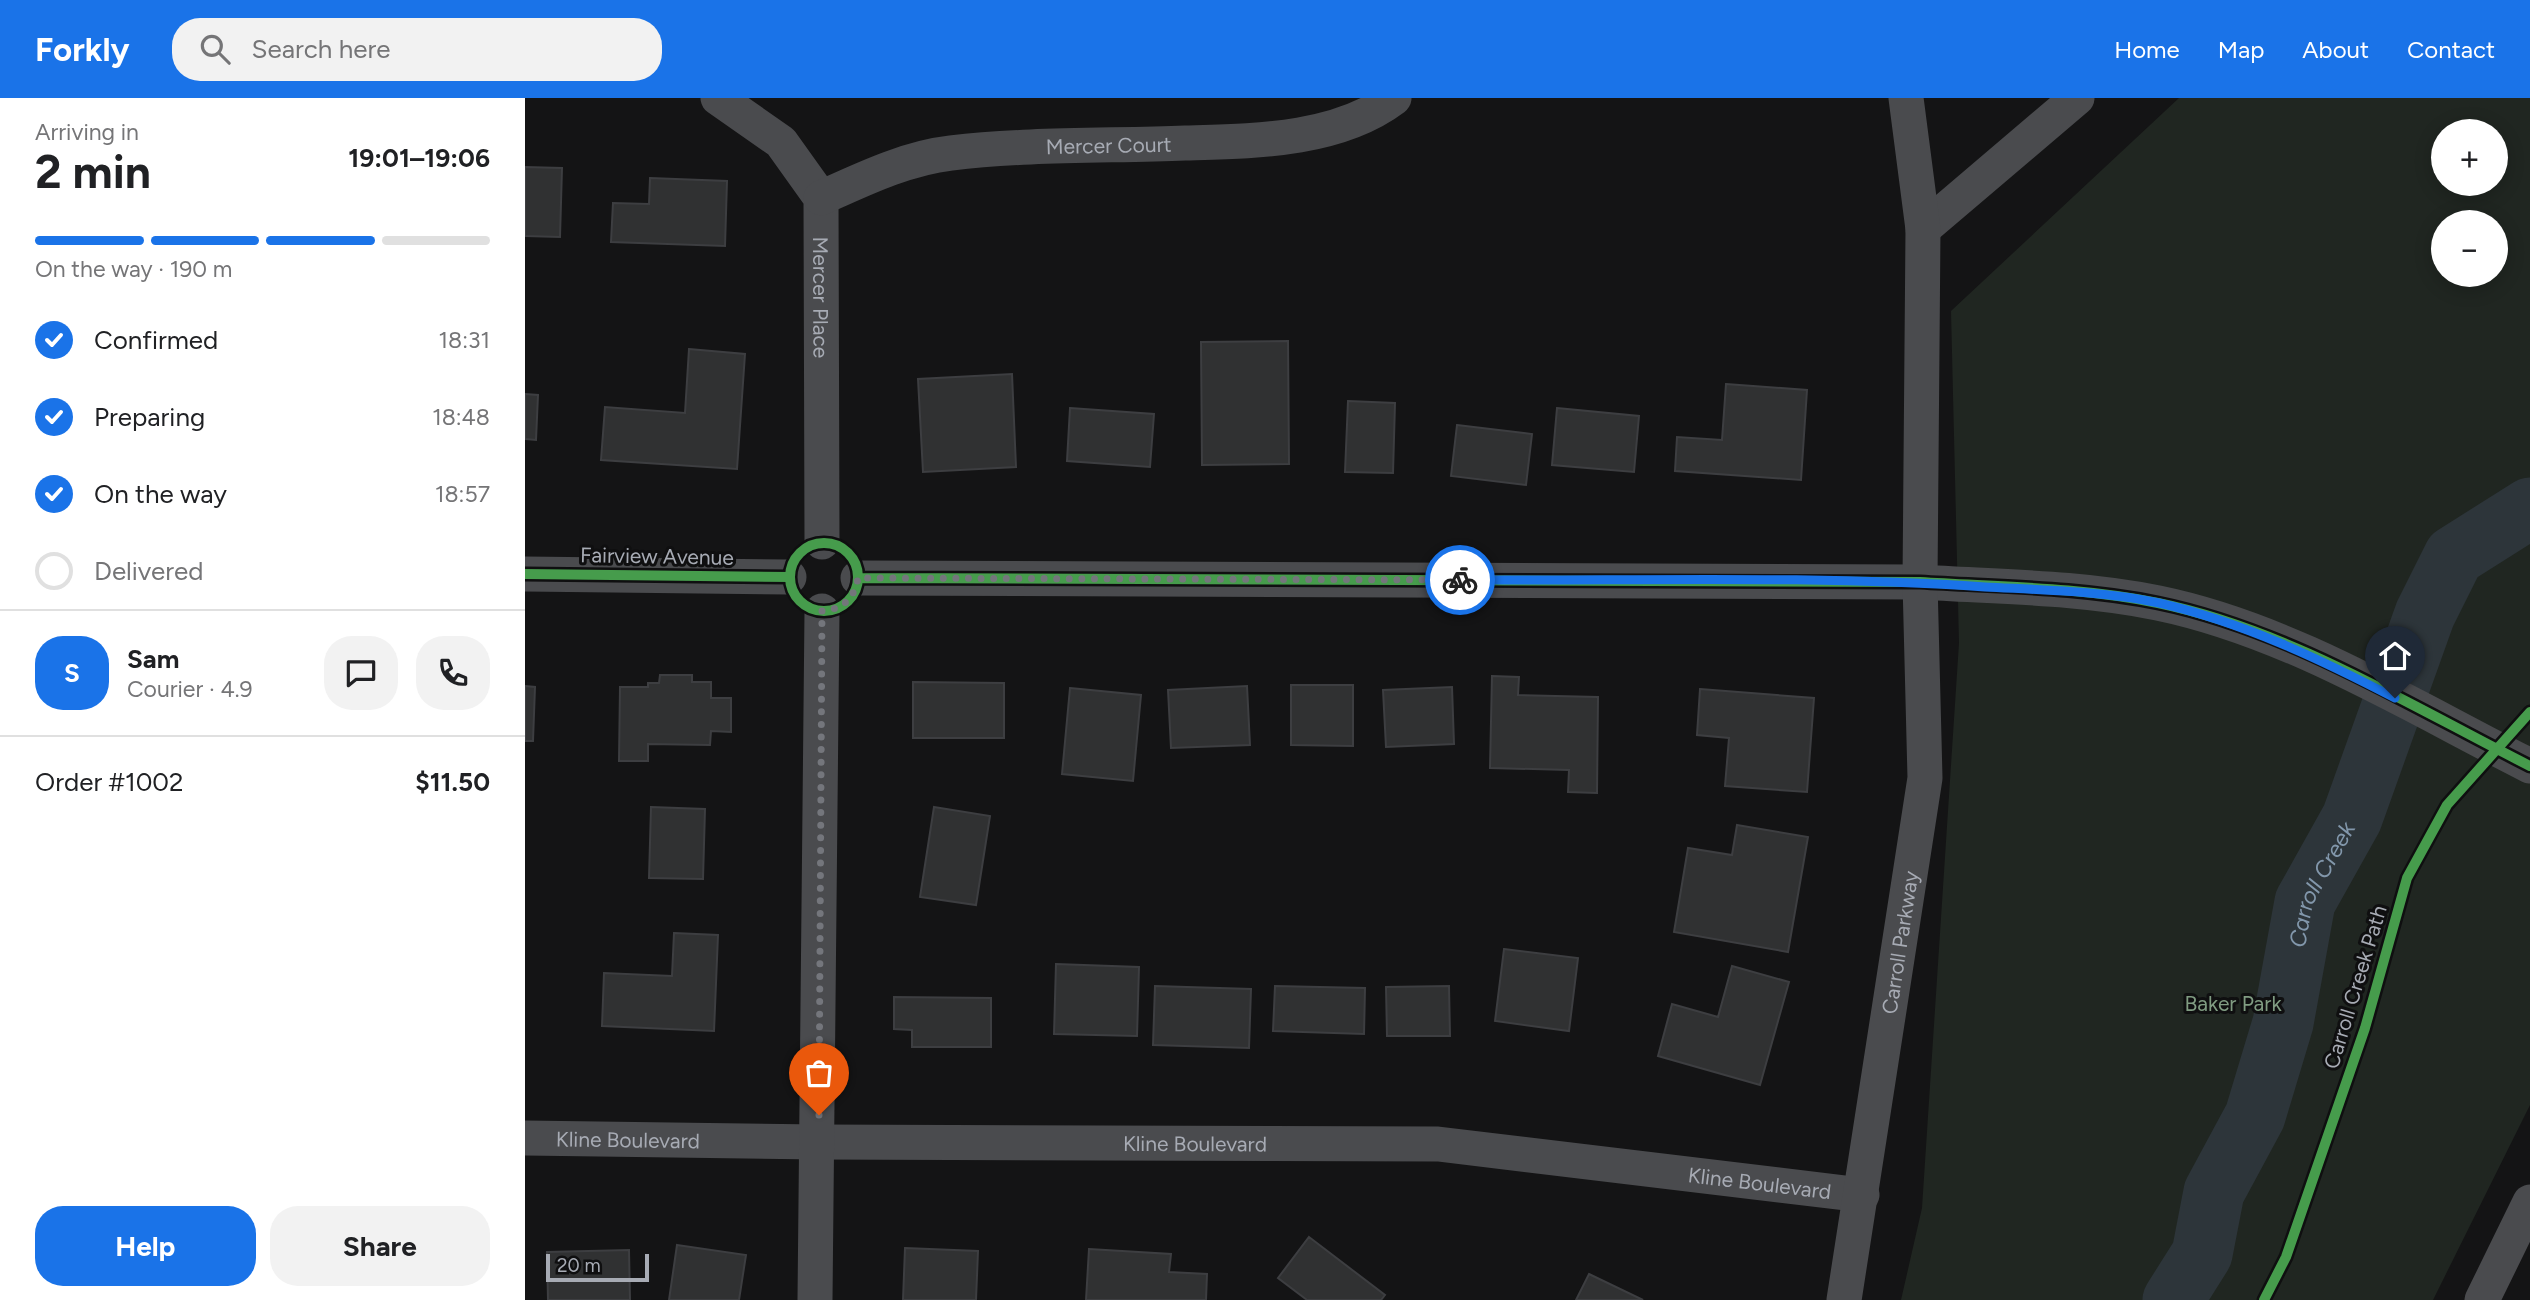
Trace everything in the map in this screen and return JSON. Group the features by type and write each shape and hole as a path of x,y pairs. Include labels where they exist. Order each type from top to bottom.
{"street":[{"path":"718,98 781,142 821,198"},
{"name":"Mercer Court","path":"821,198 898,166 949,153 1250,141 1341,126 1381,108 1394,98"},
{"name":"Carroll Parkway","path":"1844,1300 1925,778 1920,582 1923,229 1906,98"},
{"path":"1923,229 2077,98"},
{"name":"Mercer Place","path":"821,198 822,542"},
{"path":"822,542 843,549 857,567 858,578 851,598 843,606 822,611 803,604 795,597 789,577 795,557 803,549 822,542"},
{"name":"Fairview Avenue","path":"525,574 789,577"},
{"path":"858,578 1920,582 2088,593 2158,603 2247,631 2351,675 2530,766"},
{"path":"815,1300 819,1142 822,611"},
{"name":"Kline Boulevard","path":"525,1138 1438,1144 1862,1195"},
{"path":"2482,1300 2530,1202"}],"green space":[{"name":"Baker Park","path":"2179,98 2530,98 2530,1105 2433,1300 1901,1300 1922,1208 1959,643 1951,311"}],"building":[{"path":"525,167 562,168 560,237 525,236"},
{"path":"650,178 727,181 725,246 611,242 613,203 649,204"},
{"path":"1288,341 1289,464 1202,465 1201,342"},
{"path":"689,349 745,354 737,469 601,460 605,407 685,413"},
{"path":"1012,374 1016,467 923,472 918,379"},
{"path":"1726,384 1807,390 1801,480 1675,471 1677,437 1722,440"},
{"path":"525,394 538,395 536,440 525,439"},
{"path":"1348,401 1395,403 1393,473 1345,472"},
{"path":"1070,408 1154,414 1150,467 1067,461"},
{"path":"1557,408 1639,416 1634,472 1552,465"},
{"path":"1457,425 1532,434 1526,485 1451,476"},
{"path":"660,675 692,675 692,682 711,682 711,698 731,698 731,732 711,731 710,745 648,744 648,761 619,761 620,687 648,687 648,683 659,683"},
{"path":"1492,676 1519,677 1518,695 1598,697 1597,793 1568,792 1569,770 1490,768"},
{"path":"913,682 1004,683 1004,738 913,738"},
{"path":"1291,685 1353,685 1353,746 1291,745"},
{"path":"525,686 535,687 533,741 525,741"},
{"path":"1247,686 1250,745 1171,748 1168,690"},
{"path":"1452,687 1454,744 1386,747 1383,690"},
{"path":"1070,688 1141,695 1133,781 1062,774"},
{"path":"1700,689 1814,698 1807,792 1725,786 1729,738 1697,735"},
{"path":"651,807 705,809 703,879 649,878"},
{"path":"934,807 990,816 976,905 920,897"},
{"path":"1737,825 1808,837 1788,952 1674,932 1688,848 1732,855"},
{"path":"674,933 718,935 714,1031 602,1026 604,973 672,976"},
{"path":"1504,949 1578,958 1569,1031 1495,1021"},
{"path":"1056,964 1139,967 1137,1036 1054,1034"},
{"path":"1732,966 1789,982 1760,1085 1658,1056 1672,1004 1718,1017"},
{"path":"1155,986 1251,989 1249,1048 1153,1045"},
{"path":"1275,986 1365,988 1364,1034 1273,1031"},
{"path":"1449,986 1450,1036 1387,1036 1386,987"},
{"path":"894,997 991,998 991,1047 912,1047 912,1030 894,1029"},
{"path":"1309,1237 1385,1295 1381,1300 1307,1300 1278,1278"},
{"path":"677,1245 746,1255 739,1300 669,1300"},
{"path":"905,1248 978,1251 976,1300 903,1300"},
{"path":"1089,1249 1171,1254 1169,1272 1207,1274 1206,1300 1086,1300"},
{"path":"629,1250 630,1300 548,1300 547,1252"},
{"path":"1589,1274 1643,1300 1576,1300"}],"waterway":[{"name":"Carroll Creek","path":"2173,1300 2202,1254 2214,1192 2255,1116 2283,1023 2305,902 2352,818 2425,614 2454,556 2530,508"}],"cycle path":[{"path":"824,543 837,545 848,553 856,564 858,577 856,590 848,601 837,609 824,611 811,609 800,601 792,590 790,577 792,564 800,553 811,545 824,543"},
{"path":"525,574 789,577"},
{"path":"858,578 1920,582 2099,594 2158,603 2255,631 2349,672 2530,766"},
{"name":"Carroll Creek Path","path":"2264,1300 2286,1257 2365,1028 2407,878 2447,805 2530,712"}],"way so far":[{"path":"819,1115 822,611 843,606 856,589 858,578 1460,580"}],"route":[{"path":"1460,580 1920,582 2088,593 2158,603 2223,622 2283,644 2395,698"}]}
